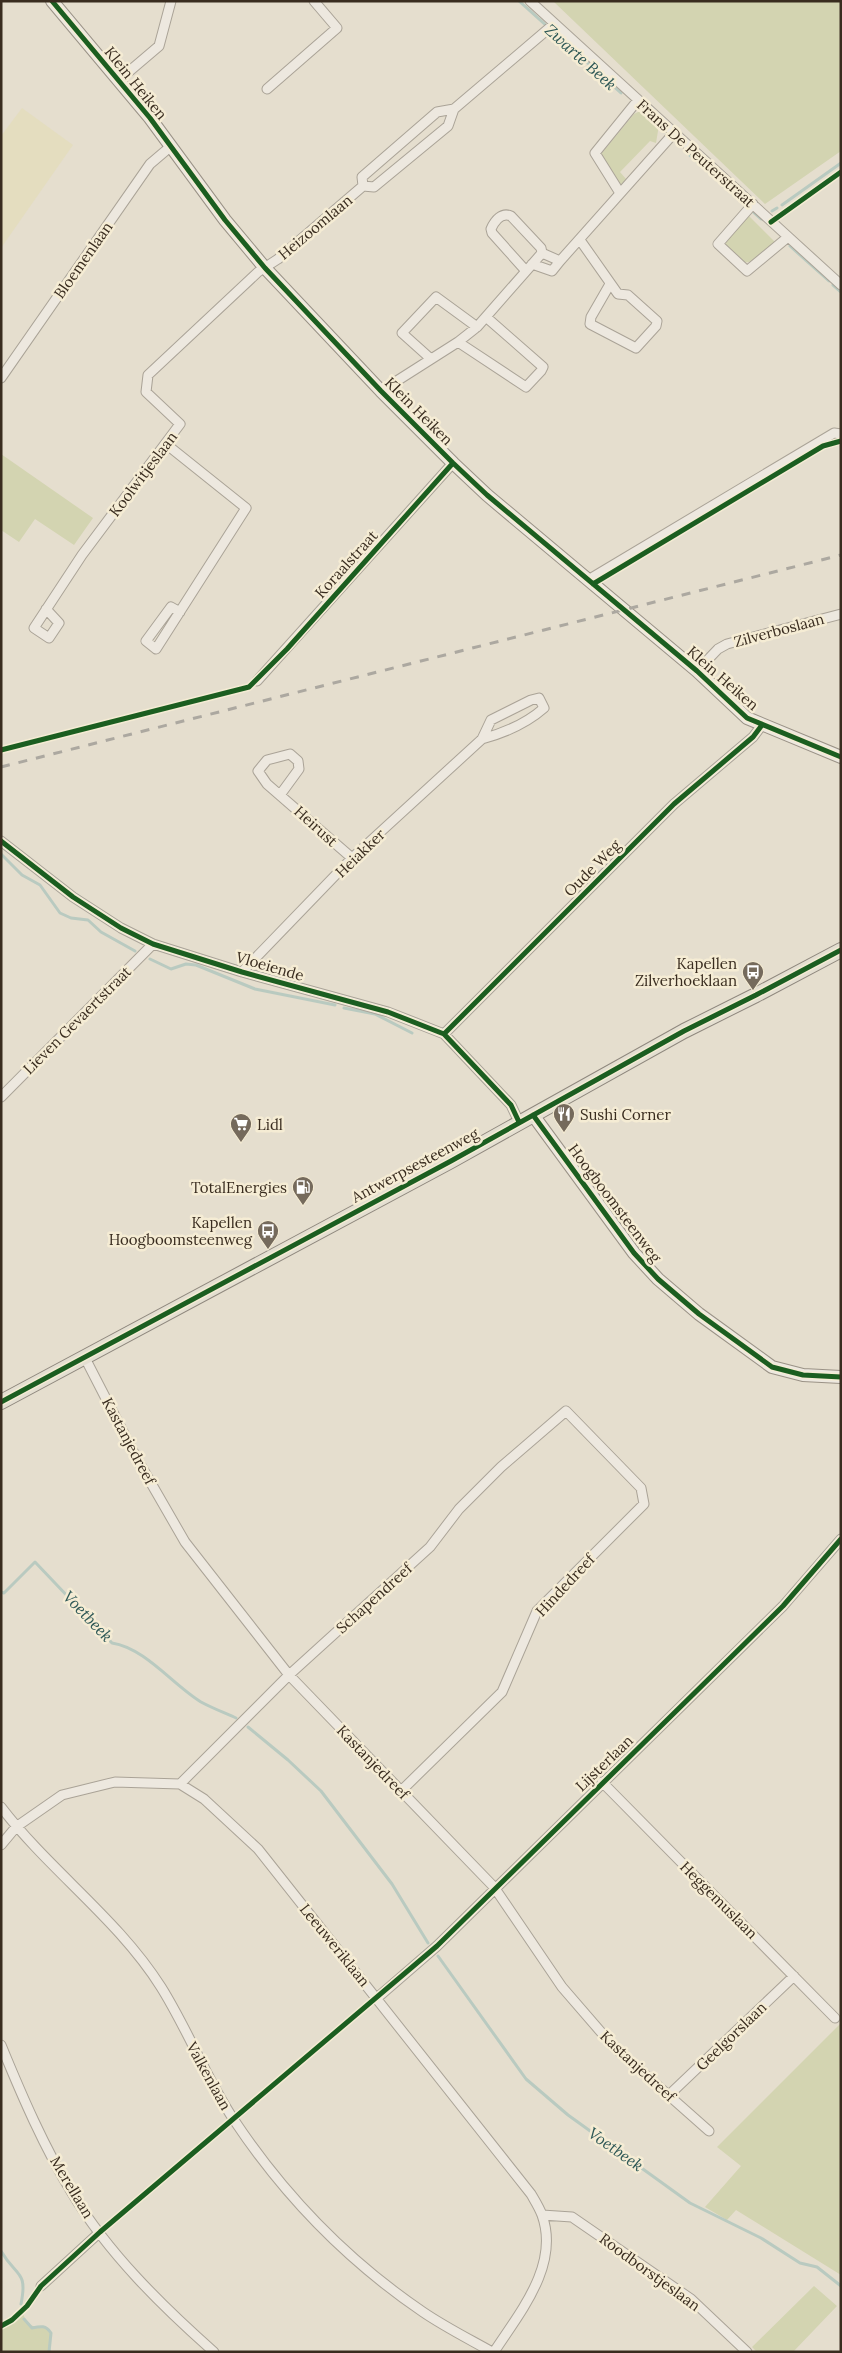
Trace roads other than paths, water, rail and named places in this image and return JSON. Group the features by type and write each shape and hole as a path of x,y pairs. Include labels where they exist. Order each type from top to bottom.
{"main road":[{"name":"Antwerpsesteenweg","path":"1,1402 451,1161 684,1031 841,950"}],"street":[{"name":"Klein Heiken","path":"52,1 119,80 225,220 265,268 381,391 453,462 588,580 697,671 732,706 747,718 841,757"},
{"path":"119,80 159,46 171,1"},
{"path":"267,89 337,28 314,1"},
{"name":"Frans De Peuterstraat","path":"530,1 841,284"},
{"name":"Heizoomlaan","path":"265,268 363,186 374,187 448,126 454,109 554,24"},
{"path":"620,193 595,154 638,100"},
{"name":"Heizoomlaan","path":"363,186 362,176 437,112 454,109"},
{"path":"542,253 541,248 511,216 506,214 501,216 492,225 490,229 492,233 529,267 552,271 674,133"},
{"name":"Bloemenlaan","path":"1,378 150,164 170,147"},
{"path":"753,204 718,244 726,252 747,271 788,237"},
{"path":"580,240 618,294 628,295 657,321 656,326 636,348 590,324 591,317 610,284"},
{"path":"542,253 560,261"},
{"path":"381,391 458,342 477,327 542,253"},
{"name":"Koolwitjeslaan","path":"46,609 82,555 180,424 146,392 148,375 258,272 265,268"},
{"path":"431,358 402,333 436,297 477,327"},
{"path":"458,342 526,388 543,367 486,317"},
{"path":"588,580 834,433 841,434"},
{"path":"166,444 246,508 180,612"},
{"name":"Koraalstraat","path":"257,681 453,462"},
{"name":"Zilverboslaan","path":"697,671 718,649 728,644 841,614"},
{"name":"Heiakker","path":"242,972 352,858 482,739 491,720 531,700 539,698 544,708 537,714 501,734 482,739"},
{"name":"Oude Weg","path":"444,1034 674,804 753,738 762,725"},
{"name":"Heirust","path":"280,794 299,769 298,761 290,754 268,760 258,771 267,784 352,858"},
{"name":"Vloeiende","path":"1,841 73,897 121,928 153,944 242,972 388,1012 444,1034 511,1105 519,1122"},
{"name":"Lieven Gevaertstraat","path":"1,1097 153,944"},
{"name":"Hoogboomsteenweg","path":"533,1115 634,1253 658,1278 699,1314 738,1344 772,1366 803,1375 841,1377"},
{"name":"Kastanjedreef","path":"84,1356 136,1457 185,1542 289,1675 494,1887 562,1987 613,2046 709,2131"},
{"name":"Schapendreef","path":"180,1784 289,1675 430,1547 459,1509 501,1466 566,1411"},
{"name":"Hindedreef","path":"402,1791 502,1692 537,1611 644,1504 641,1488 566,1411"},
{"name":"Lijsterlaan","path":"377,1998 437,1946 494,1887 782,1606 841,1539"},
{"path":"1,1845 16,1827 62,1795 115,1782 180,1784"},
{"name":"Heggemuslaan","path":"602,1782 835,2018"},
{"name":"Leeuweriklaan","path":"180,1784 204,1799 258,1849 531,2194 542,2215 546,2240 544,2265 530,2296 493,2352"},
{"name":"Valkenlaan","path":"1,1807 16,1827 119,1932 161,1987 233,2119 267,2166 314,2220 361,2266 424,2313 493,2352"},
{"name":"Geelgorslaan","path":"669,2095 794,1976"},
{"name":"Merellaan","path":"1,2046 21,2094 72,2194 132,2272 214,2352"},
{"name":"Roodborstjeslaan","path":"542,2215 572,2217 691,2299 747,2352"},
{"path":"41,2286 100,2232"}],"waterway":[{"name":"Zwarte Beek","path":"519,1 621,93"},
{"name":"Zwarte Beek","path":"686,152 761,219"},
{"path":"782,205 841,163"},
{"path":"772,211 777,208"},
{"name":"Zwarte Beek","path":"790,246 829,281"},
{"name":"Zwarte Beek","path":"833,285 841,292"},
{"name":"Vloeiende","path":"1,854 22,875 40,885 60,913 71,918 88,920 101,932 135,951"},
{"name":"Vloeiende","path":"150,959 171,969 186,964 196,965 255,989 335,1005"},
{"name":"Vloeiende","path":"344,1008 375,1014 412,1033"},
{"name":"Voetbeek","path":"1,1592 4,1593 35,1562 112,1643 136,1652 190,1695 236,1718"},
{"name":"Voetbeek","path":"248,1727 288,1760 321,1791 392,1884 428,1943"},
{"name":"Voetbeek","path":"438,1956 526,2079 568,2115 690,2203 761,2238 800,2263 817,2267 841,2286"},
{"path":"1,2251 22,2279 23,2293 21,2304"},
{"path":"24,2319 32,2328 43,2327 49,2330 51,2333 49,2352"}],"railway":[{"path":"1,767 841,555"}],"place":[{"name":"Kapellen Zilverhoeklaan","path":"753,991"},
{"name":"Sushi Corner","path":"564,1133"},
{"name":"Lidl","path":"241,1143"},
{"name":"TotalEnergies","path":"303,1206"},
{"name":"Kapellen Hoogboomsteenweg","path":"268,1250"}]}
